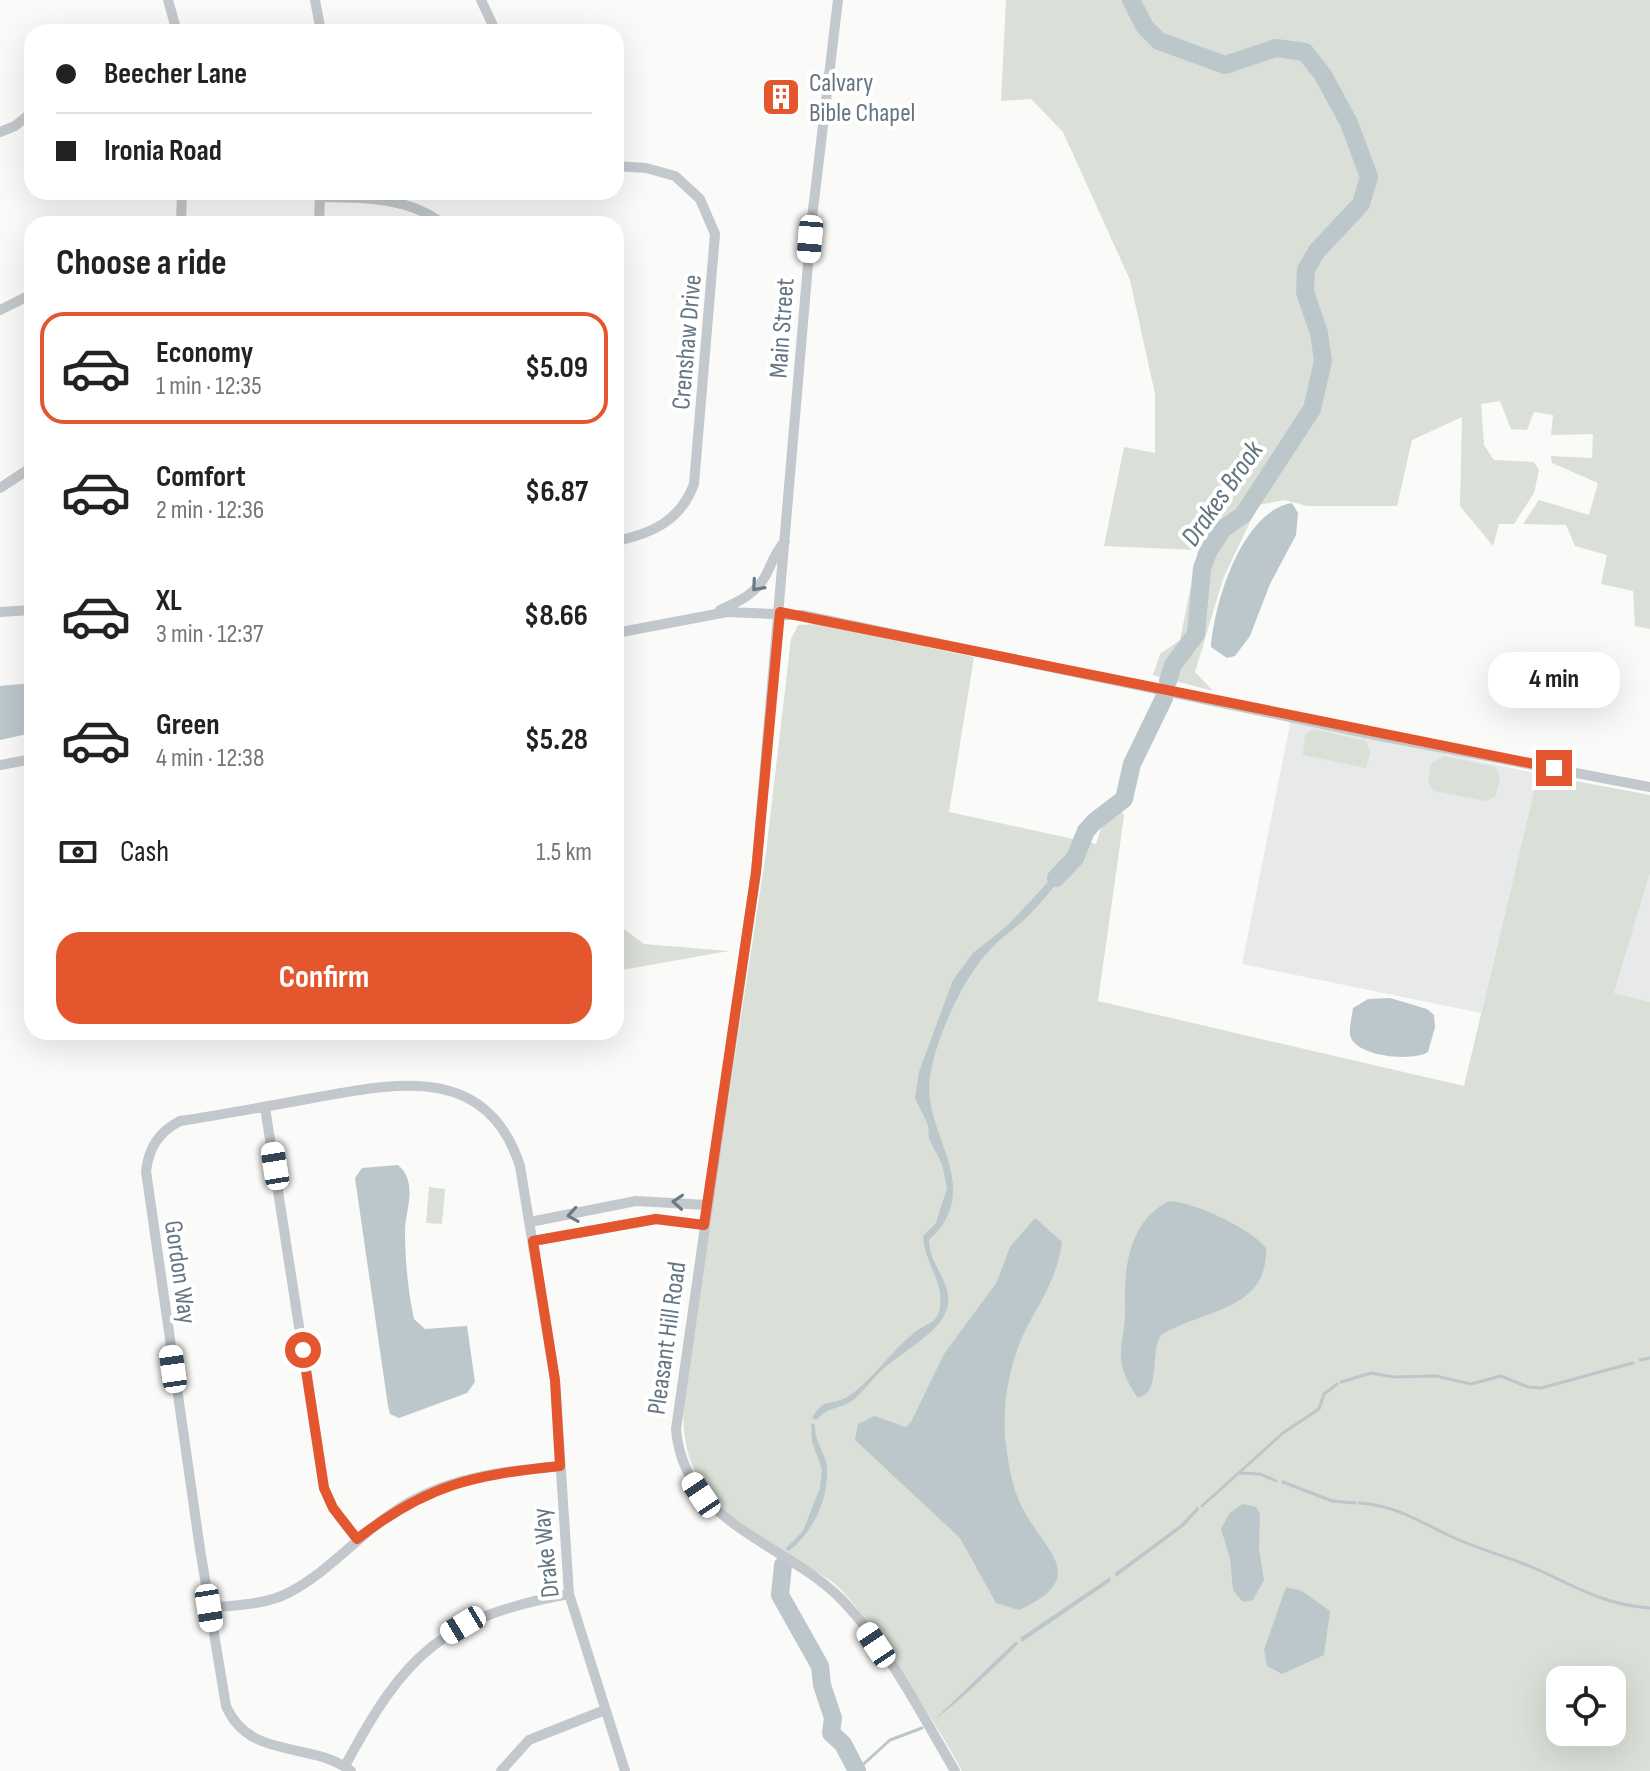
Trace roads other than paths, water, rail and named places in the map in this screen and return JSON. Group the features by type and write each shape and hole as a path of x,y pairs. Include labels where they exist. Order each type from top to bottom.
{"street":[{"path":"168,0 175,24"},
{"path":"315,0 320,24"},
{"path":"481,0 492,24"},
{"name":"Main Street","path":"780,612 815,192 838,0"},
{"path":"0,132 24,119"},
{"name":"Crenshaw Drive","path":"624,167 646,168 684,183 708,213 716,253 694,484 683,506 667,522 644,534 624,539"},
{"path":"377,200 396,202 431,216"},
{"path":"0,310 24,298"},
{"path":"0,488 24,472"},
{"path":"711,614 755,590 765,578 774,552 786,540"},
{"path":"0,612 24,610"},
{"path":"624,631 711,614 780,612 1650,787"},
{"name":"Pleasant Hill Road","path":"780,612 756,872 676,1411 677,1441 684,1466 701,1495 721,1516 815,1578 843,1601 904,1687 955,1771"},
{"path":"0,765 24,760"},
{"name":"Gordon Way","path":"348,1769 256,1741 231,1718 221,1686 146,1189 148,1157 159,1135 180,1121 386,1086 422,1084 452,1091 487,1113"},
{"path":"265,1107 324,1488 333,1508 357,1539"},
{"name":"Drake Way","path":"487,1113 515,1150 530,1222 555,1380 569,1594 625,1771"},
{"path":"530,1222 617,1207 626,1209 648,1202 707,1205"},
{"path":"533,1241 656,1219 704,1225"},
{"path":"209,1608 287,1594 409,1502 444,1486 469,1478 560,1466"},
{"path":"348,1769 391,1686 436,1641 491,1612 569,1594"},
{"path":"501,1771 529,1740 605,1710"}],"waterway":[{"name":"Drakes Brook","path":"1131,0 1145,27 1159,41 1225,65 1276,48 1305,52 1323,75 1349,123 1369,177 1361,204 1316,252 1306,270 1305,292 1319,333 1323,361 1312,409 1243,515 1223,529 1209,550 1202,568 1196,634 1173,665 1168,681"},
{"name":"Drakes Brook","path":"1056,878 1075,858 1086,831 1124,799 1132,764 1164,698"},
{"path":"1640,1360 1650,1358"},
{"path":"1341,1382 1371,1373 1394,1377 1436,1376 1471,1384 1501,1376 1528,1387 1541,1388 1633,1363"},
{"path":"1202,1506 1283,1433 1319,1409 1324,1394 1337,1384"},
{"path":"1239,1473 1260,1474 1276,1481"},
{"path":"1283,1482 1332,1501 1355,1503"},
{"path":"1359,1503 1406,1515 1594,1595 1650,1608"},
{"name":"Drakes Brook","path":"783,1565 780,1595 820,1666 822,1685 833,1718 831,1733 843,1744 857,1771"},
{"path":"857,1770 890,1740 922,1728"}],"place":[{"name":"Calvary Bible Chapel","path":"781,97"}]}
